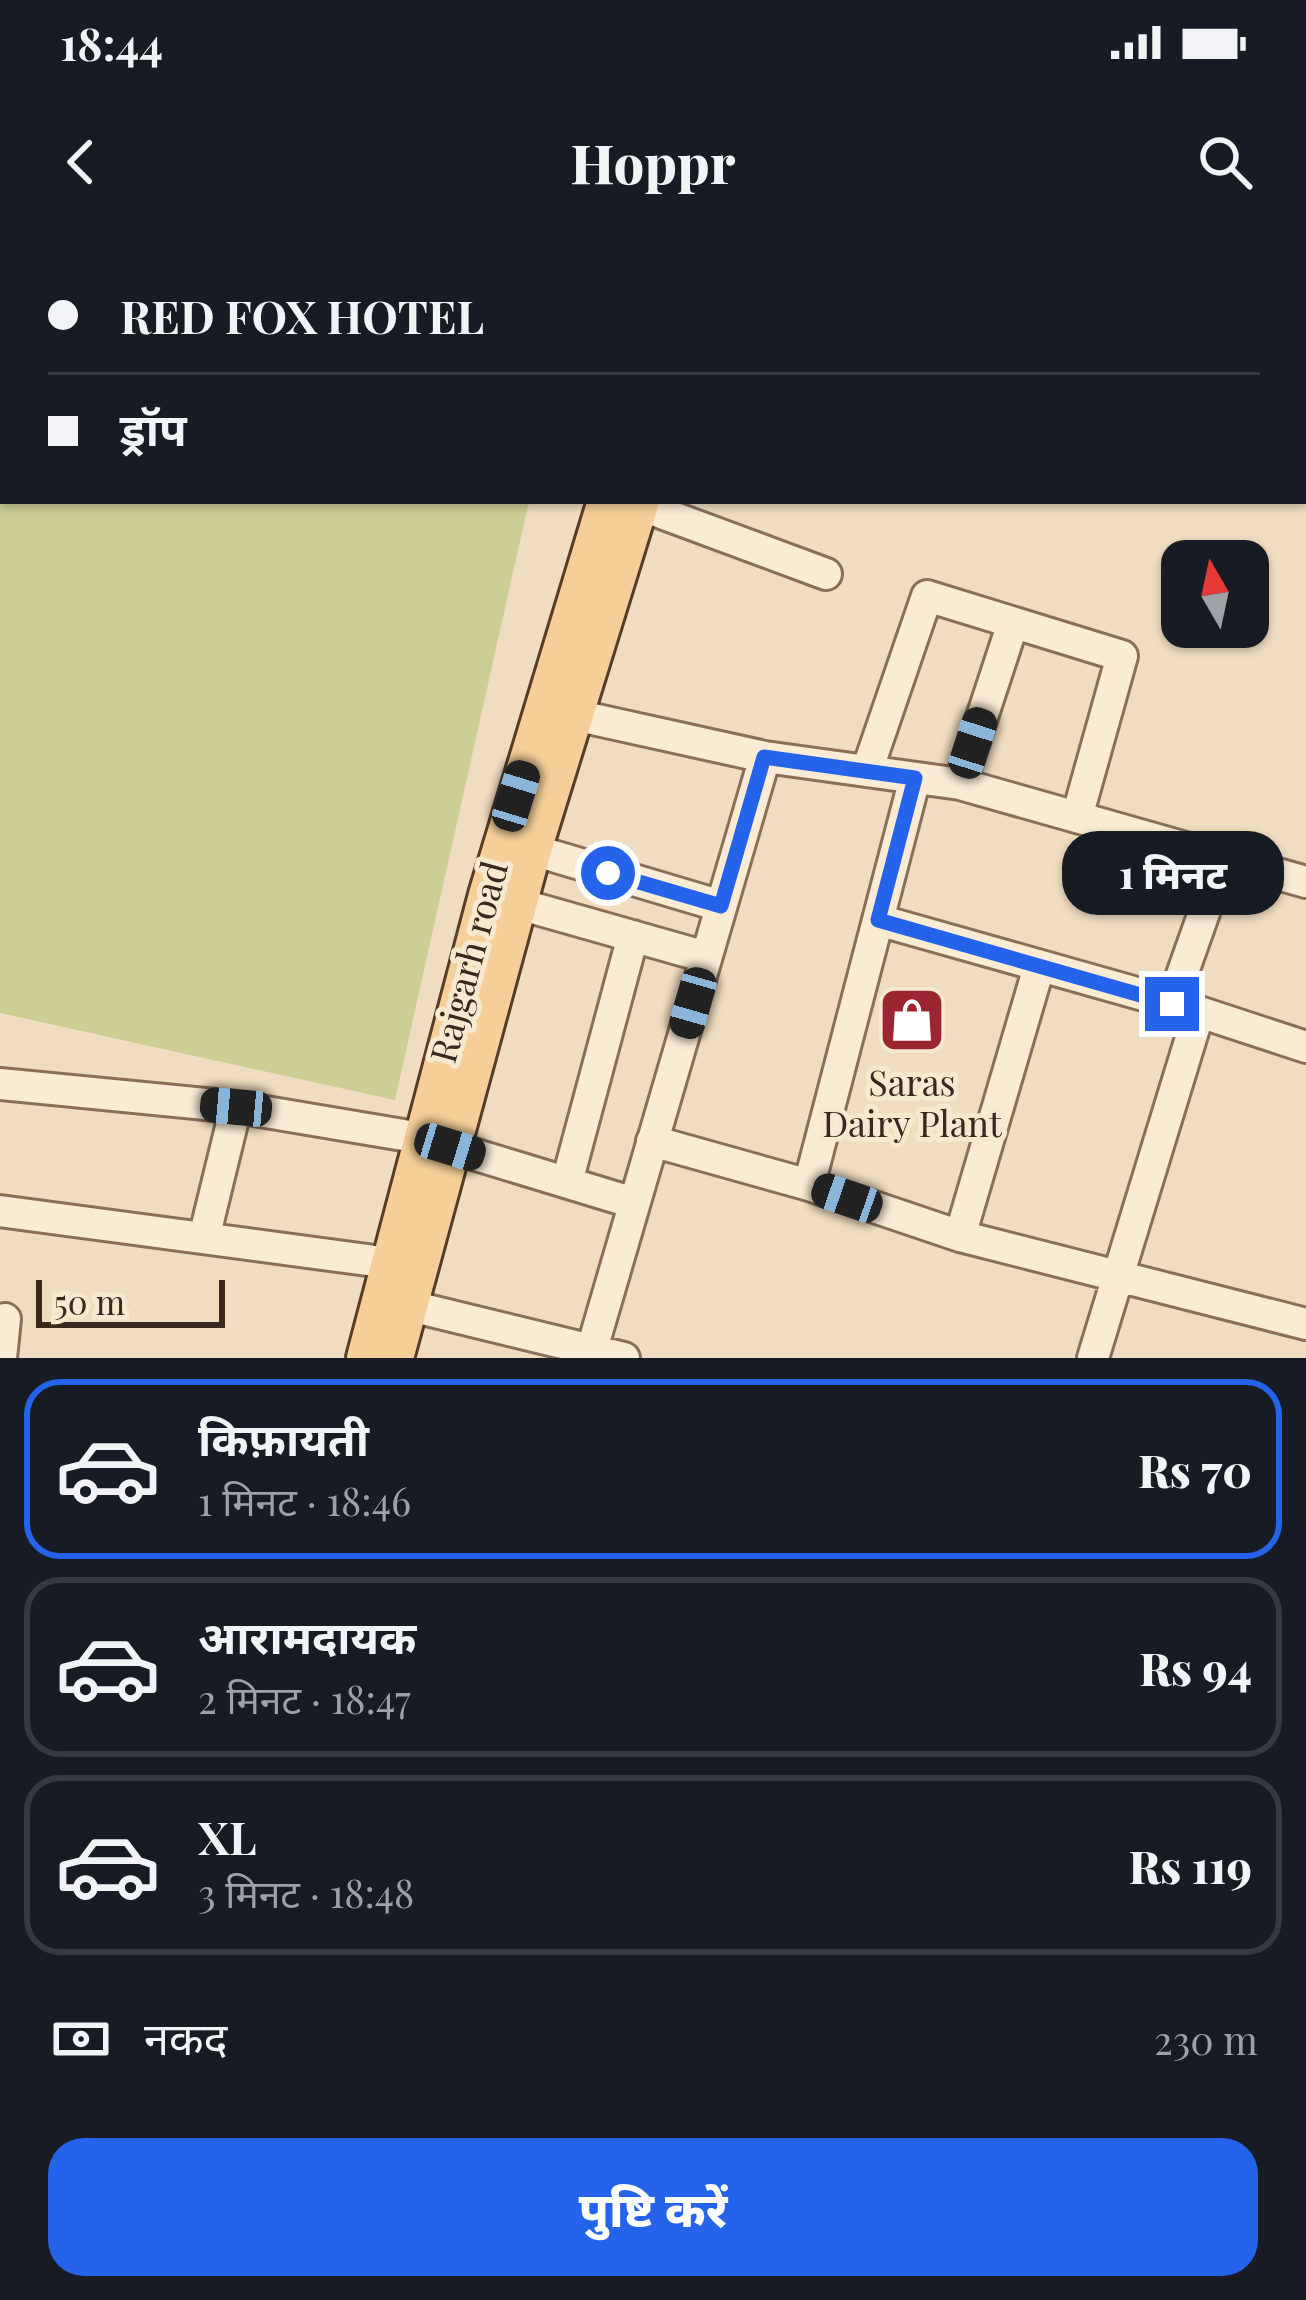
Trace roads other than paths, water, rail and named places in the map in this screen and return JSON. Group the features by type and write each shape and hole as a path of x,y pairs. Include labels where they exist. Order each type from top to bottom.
{"main road":[{"name":"Rajgarh road","path":"364,1358 393,1302 559,712 628,504"},
{"name":"Rajgarh road","path":"394,1358 390,1263 519,904 559,712"}],"street":[{"path":"634,504 826,574"},
{"path":"867,771 927,596 1122,656 1076,817"},
{"path":"960,784 1013,623"},
{"path":"559,712 764,757 960,784 1306,881"},
{"path":"592,1349 764,757"},
{"path":"809,1185 915,778"},
{"path":"533,850 721,906"},
{"path":"1093,1358 1119,1273 1223,859"},
{"path":"519,904 706,957"},
{"path":"878,920 1306,1047"},
{"path":"567,1182 633,936"},
{"path":"960,1236 1040,967"},
{"path":"0,1084 236,1107 436,1143 634,1203"},
{"path":"205,1238 236,1107"},
{"path":"652,1141 809,1185 960,1236 1306,1324"},
{"path":"0,1211 390,1263"},
{"path":"393,1302 624,1358"},
{"path":"1,1358 5,1318"}],"place":[{"name":"Saras Dairy Plant","path":"912,1020"}]}
